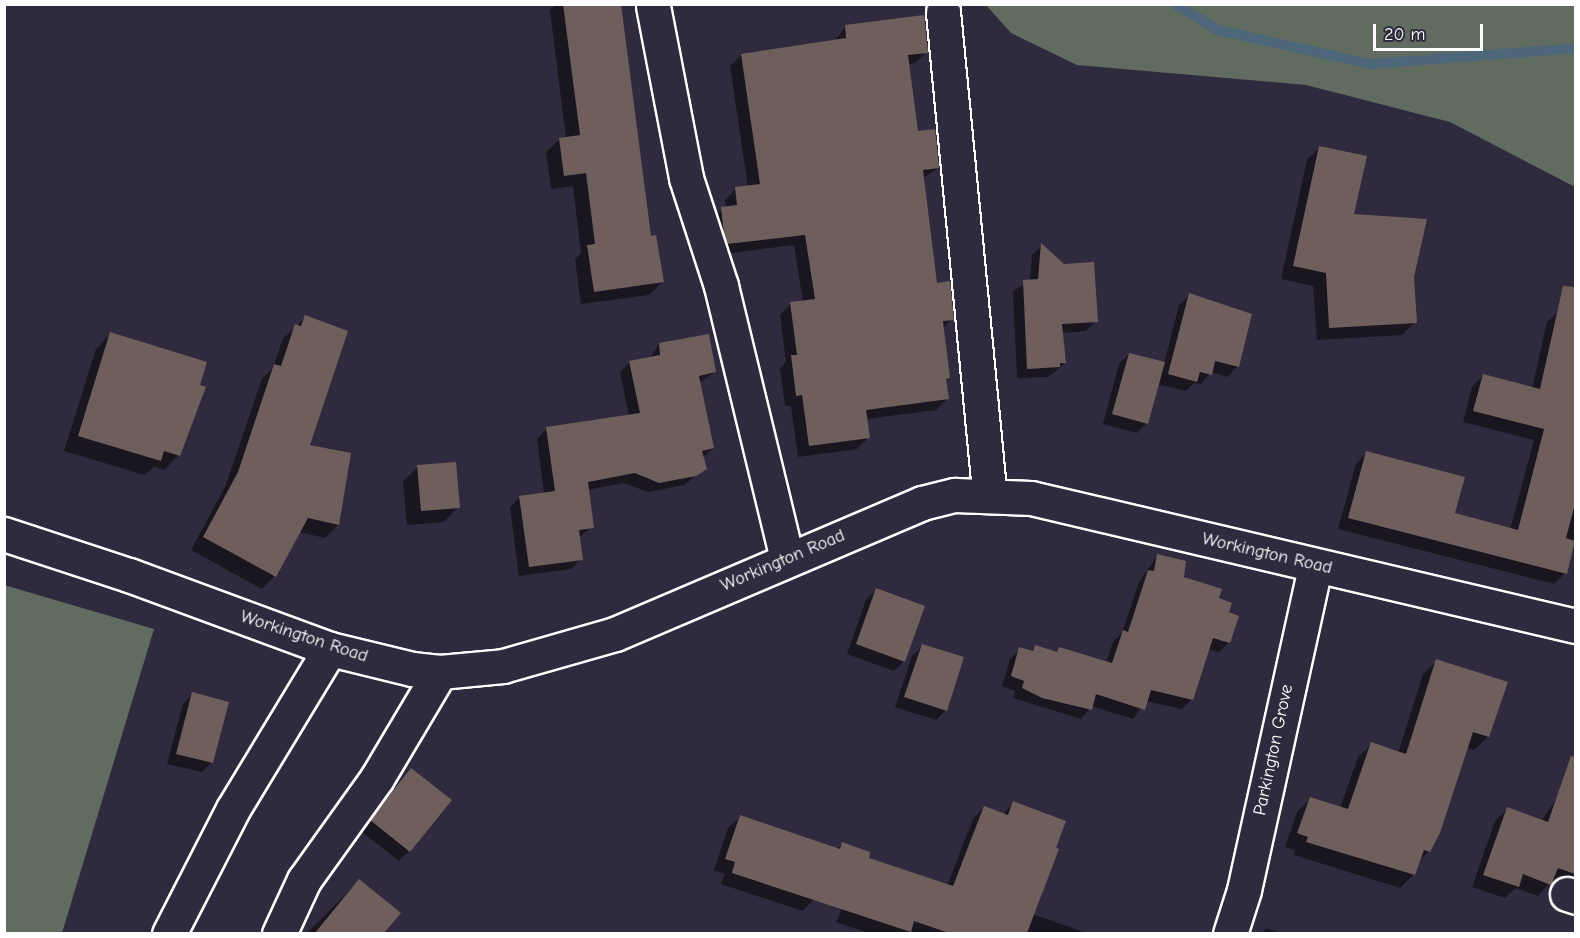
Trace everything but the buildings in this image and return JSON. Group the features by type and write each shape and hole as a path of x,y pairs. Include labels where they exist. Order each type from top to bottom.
{"street":[{"path":"653,6 686,178 721,286 787,559"},
{"path":"943,12 989,494"},
{"name":"Workington Road","path":"4,534 330,649 412,669 440,672 503,666 615,634 922,502 955,495 989,494 1031,498 1575,626"},
{"name":"Parkington Grove","path":"1230,933 1244,890 1315,566"},
{"path":"169,933 233,809 330,649"},
{"path":"279,933 304,880 377,778 440,672"}],"green space":[{"path":"986,5 1575,5 1575,187 1450,122 1306,85 1077,65 1011,33"},
{"path":"4,585 154,629 62,933 5,933"}],"waterway":[{"path":"1175,4 1218,30 1370,64 1576,48"}]}
